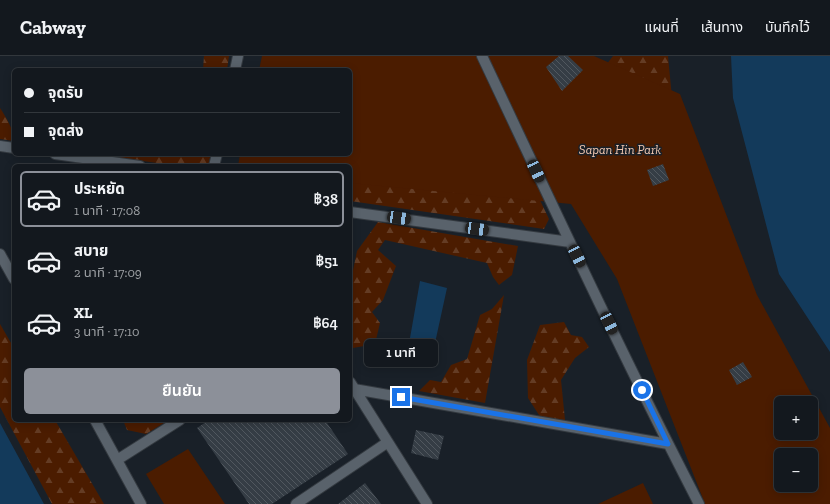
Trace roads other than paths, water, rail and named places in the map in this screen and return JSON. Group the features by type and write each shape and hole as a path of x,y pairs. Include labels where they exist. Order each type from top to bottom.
{"street":[{"path":"235,68 238,56"},
{"path":"482,56 668,444 700,504"},
{"path":"0,146 12,148"},
{"path":"69,156 126,164"},
{"path":"352,215 570,242"},
{"path":"0,254 12,275"},
{"path":"352,385 668,444"},
{"path":"352,385 428,504"},
{"path":"96,422 141,504"},
{"path":"117,460 177,422"},
{"path":"296,504 388,442"}],"water":[{"path":"731,56 830,56 830,352 779,274 733,98"},
{"path":"420,281 447,288 435,343 410,338"},
{"path":"0,423 44,504 0,504"}],"park label":[{"name":"Sapan Hin Park","path":"620,149"}]}
